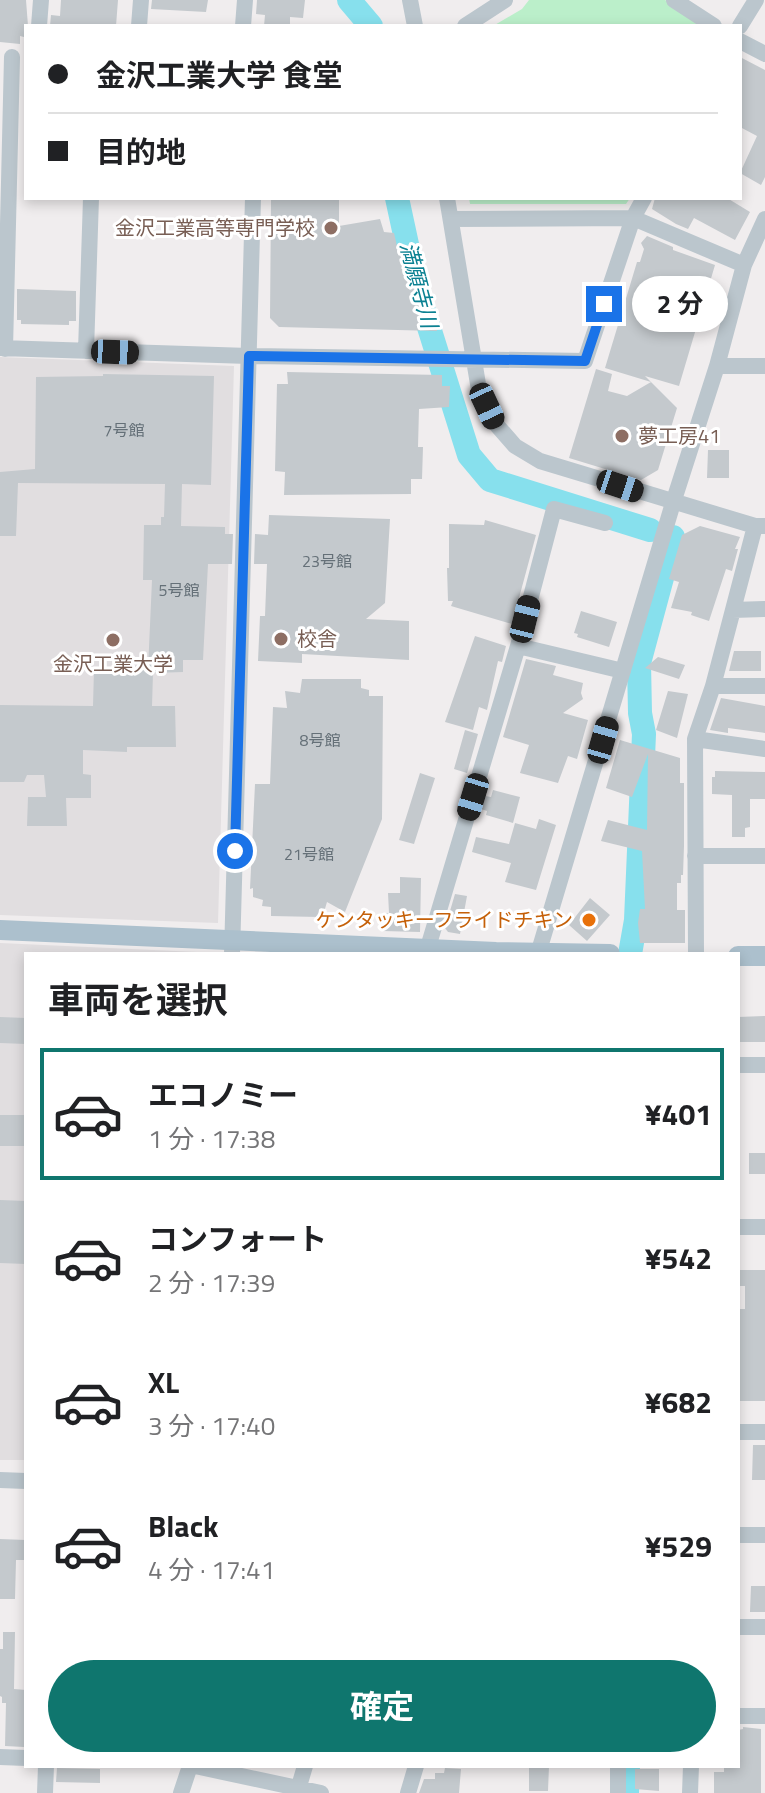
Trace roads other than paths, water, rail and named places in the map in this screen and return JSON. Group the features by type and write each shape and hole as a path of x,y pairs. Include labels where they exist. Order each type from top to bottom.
{"main road":[{"path":"0,930 232,948 464,952"},
{"path":"740,956 765,956"}],"street":[{"path":"39,24 41,0"},
{"path":"139,24 141,0"},
{"path":"243,24 245,0"},
{"path":"410,0 415,24"},
{"path":"468,24 505,0"},
{"path":"674,0 711,24"},
{"path":"741,24 756,0"},
{"path":"742,42 765,54"},
{"path":"13,57 2,348 249,356 585,361 633,218 643,200"},
{"path":"86,351 91,200"},
{"path":"232,948 253,200"},
{"path":"447,200 479,390 494,422 515,446 540,461 673,503 760,526 695,739 696,952"},
{"path":"451,219 633,218 744,265"},
{"path":"540,952 673,503 717,366 744,265 765,219"},
{"path":"717,366 765,366"},
{"path":"426,951 518,646 554,509 605,523"},
{"path":"733,610 765,609"},
{"path":"518,646 623,671"},
{"path":"713,686 765,686"},
{"path":"695,739 765,749"},
{"path":"695,856 765,856"},
{"path":"740,1065 765,1065"},
{"path":"740,1227 765,1227"},
{"path":"740,1432 765,1432"},
{"path":"0,1480 24,1481"},
{"path":"740,1535 765,1535"},
{"path":"740,1627 765,1627"},
{"path":"740,1716 765,1716"},
{"path":"0,1757 24,1758"},
{"path":"45,1793 46,1768"},
{"path":"181,1793 191,1768"},
{"path":"200,1768 298,1791 321,1793"},
{"path":"298,1791 304,1768"},
{"path":"408,1793 415,1768"},
{"path":"618,1768 618,1793"},
{"path":"690,1793 691,1768"}],"waterway":[{"name":"満願寺川","path":"349,0 369,24"},
{"name":"満願寺川","path":"397,200 416,286 469,455 490,480 650,530"},
{"name":"満願寺川","path":"630,952 636,920 644,734 640,713 639,663 673,537"},
{"name":"満願寺川","path":"627,1793 628,1768"}],"place":[{"name":"金沢工業高等専門学校","path":"331,228"},
{"name":"夢工房41","path":"622,436"},
{"name":"校舎","path":"281,639"},
{"name":"金沢工業大学","path":"113,640"},
{"name":"ケンタッキーフライドチキン","path":"589,920"}]}
